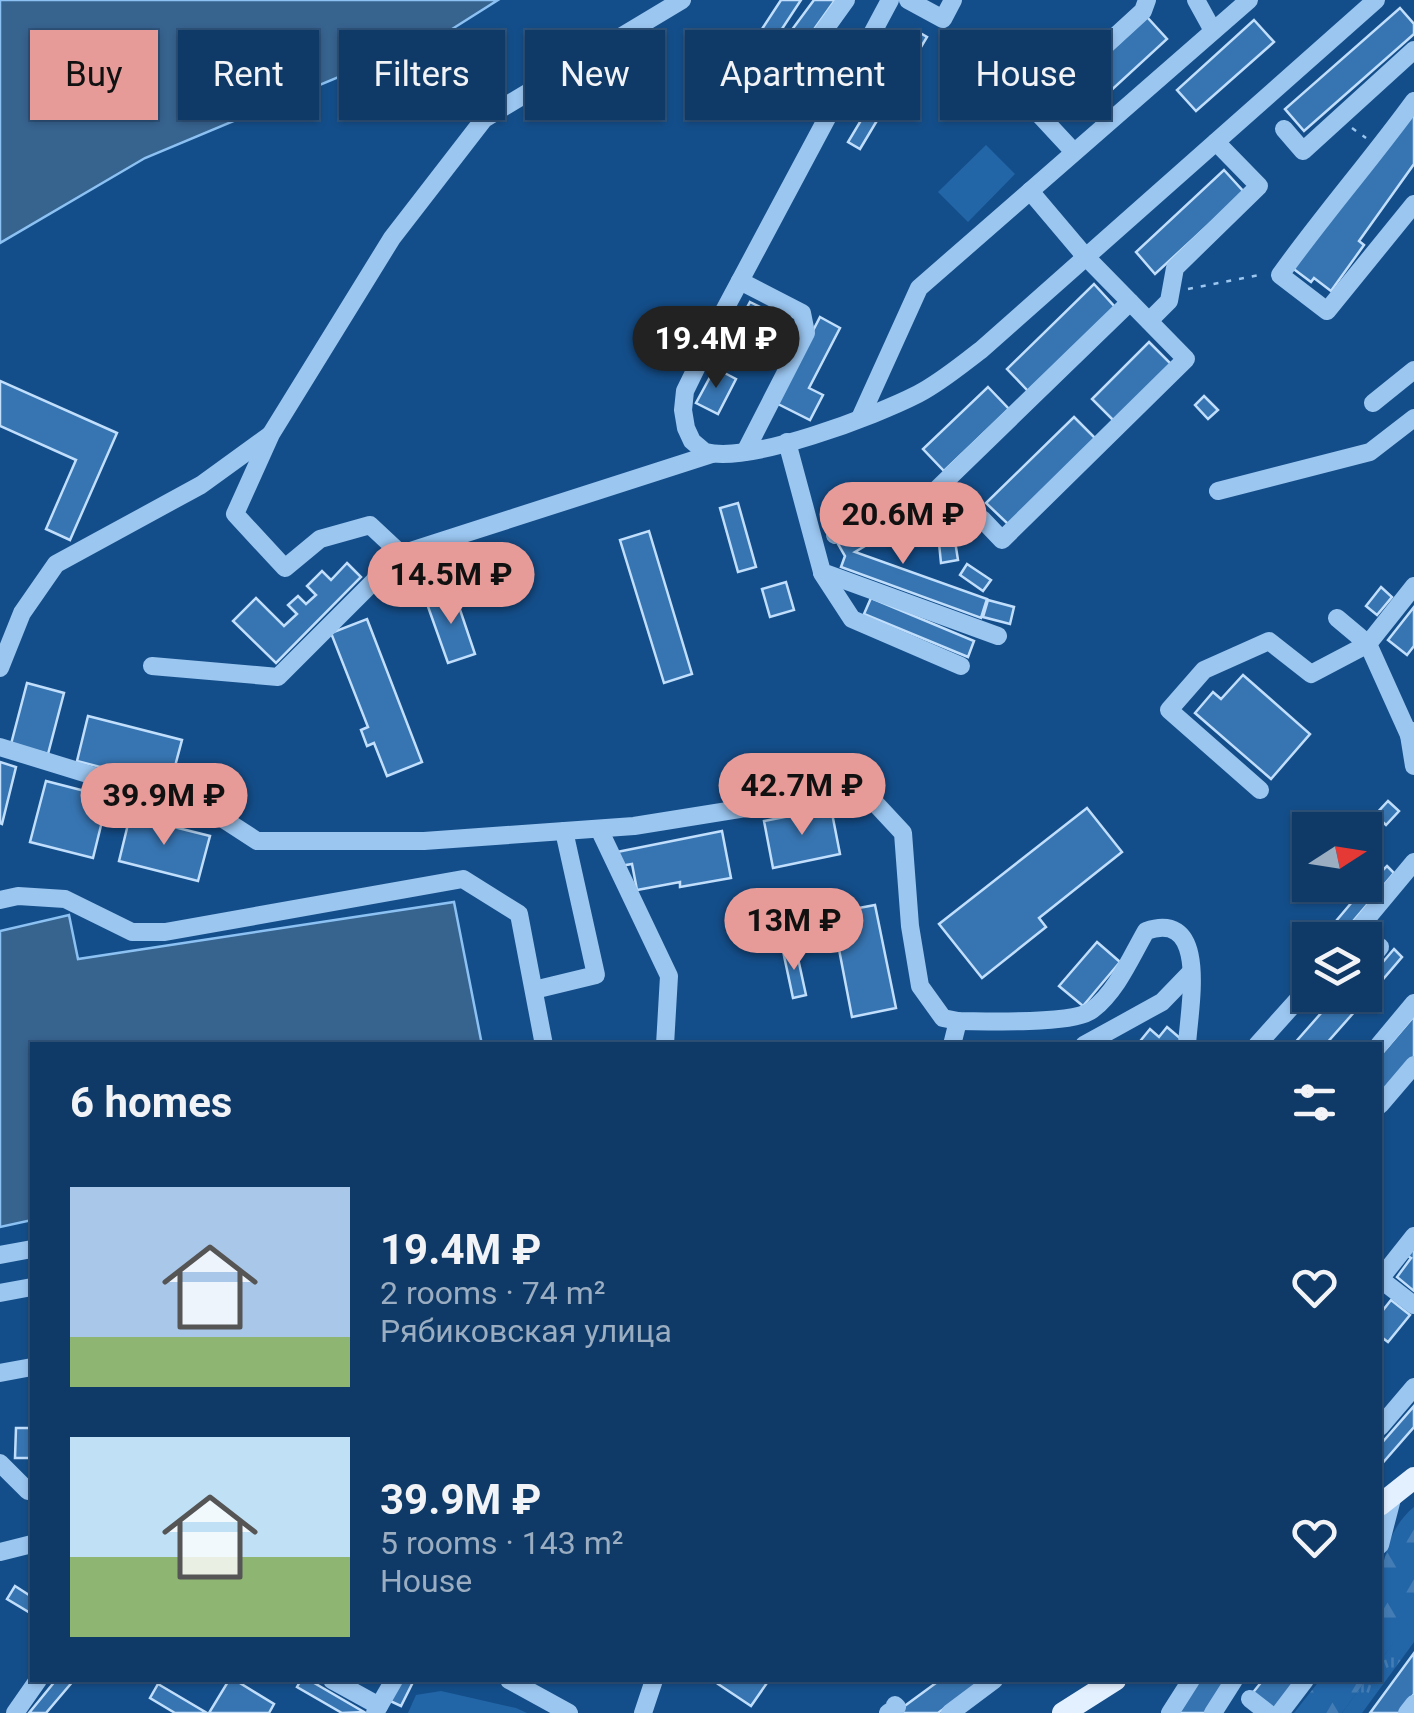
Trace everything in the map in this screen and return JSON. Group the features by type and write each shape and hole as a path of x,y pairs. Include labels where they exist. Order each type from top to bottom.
{"main road":[{"path":"1386,1500 1414,1478"},
{"path":"1063,1713 1112,1682"}],"street":[{"path":"402,554 370,525 320,539 285,568 236,514 271,434 392,238 484,120 682,0"},
{"path":"824,30 846,0"},
{"path":"712,454 698,448 686,428 685,391 890,0"},
{"path":"908,0 943,18 954,0"},
{"path":"1074,152 1035,110 1143,11 1146,0"},
{"path":"1196,0 1212,29"},
{"path":"861,416 919,288 1249,0"},
{"path":"152,666 278,678 402,554 712,454 746,452 787,442 918,394 955,369 1376,0"},
{"path":"1284,130 1303,151 1414,50"},
{"path":"1414,100 1280,275 1327,311 1414,204"},
{"path":"1149,322 1169,301 1175,268 1258,186 1216,142"},
{"path":"982,519 1002,540 1186,359 1085,256 1030,191"},
{"path":"740,281 802,313 806,333 746,452"},
{"path":"835,535 897,496 930,496 1130,302"},
{"path":"1374,403 1414,370"},
{"path":"1218,491 1370,452 1414,418"},
{"path":"0,668 22,613 56,564 200,485 271,434"},
{"path":"787,442 822,572 852,619 961,666"},
{"path":"822,572 998,636"},
{"path":"1260,790 1169,710 1204,670 1269,640 1312,674 1368,644 1414,586"},
{"path":"1337,618 1368,644 1412,733 1414,766"},
{"path":"0,747 214,814 257,841 424,842 599,829 852,791 876,804 903,833 910,926 920,986 943,1018 1061,1019 1090,1012 1118,980 1146,930 1162,925 1179,930 1190,946 1187,1042"},
{"path":"599,829 670,976 665,1042"},
{"path":"534,990 596,975 564,831"},
{"path":"1364,922 1414,862"},
{"path":"0,900 18,896 65,899 132,932 165,932 463,879 519,914 543,1042"},
{"path":"1089,1042 1162,1002 1191,972"},
{"path":"1382,1042 1414,1003"},
{"path":"1260,1042 1292,1006"},
{"path":"953,1042 958,1021"},
{"path":"1382,1103 1414,1064"},
{"path":"1382,1276 1414,1236"},
{"path":"0,1256 30,1249"},
{"path":"1382,1281 1414,1305"},
{"path":"0,1292 30,1287"},
{"path":"0,1372 30,1367"},
{"path":"1382,1425 1414,1387"},
{"path":"0,1463 30,1492"},
{"path":"1382,1530 1386,1500"},
{"path":"0,1552 30,1544"},
{"path":"15,1713 37,1682"},
{"path":"335,1682 377,1710 393,1682"},
{"path":"513,1682 566,1712"},
{"path":"643,1713 653,1682"},
{"path":"950,1713 991,1682"},
{"path":"1170,1713 1189,1682"},
{"path":"1214,1713 1233,1682"},
{"path":"1280,1713 1303,1682"},
{"path":"1250,1699 1268,1713"},
{"path":"1408,1713 1414,1704"}],"path":[{"path":"1339,118 1367,139"},
{"path":"1172,287 1184,289 1276,272"}],"green space":[{"path":"986,145 1015,174 968,222 938,192"},
{"path":"1414,1507 1414,1615 1382,1658 1382,1573 1400,1521"},
{"path":"1414,1614 1414,1642 1362,1713 1342,1713 1365,1682 1382,1682 1382,1658"},
{"path":"1318,1682 1365,1682 1342,1713 1294,1713"},
{"path":"441,1691 527,1713 408,1713 416,1695"}],"shaded area":[{"path":"0,0 498,0 451,30 339,30 339,77 319,85 319,30 178,30 178,120 236,120 145,158 0,243"},
{"path":"454,902 481,1042 30,1042 30,1220 0,1227 0,931 69,915 78,959"}],"building":[{"path":"781,0 801,0 781,30 762,29"},
{"path":"814,0 835,0 814,30 792,30"},
{"path":"1400,8 1414,24 1414,34 1304,131 1285,109"},
{"path":"1147,17 1167,39 1111,90 1111,50"},
{"path":"1254,20 1274,42 1196,111 1177,90"},
{"path":"1414,107 1414,164 1359,241 1364,245 1331,291 1314,278 1311,282 1291,267"},
{"path":"861,120 877,120 860,149 848,142"},
{"path":"1224,170 1244,192 1155,274 1136,252"},
{"path":"1094,284 1115,307 1028,391 1007,369"},
{"path":"750,302 772,313 753,348 731,337"},
{"path":"820,317 840,328 809,388 823,395 810,420 776,403"},
{"path":"1149,342 1171,364 1114,421 1092,399"},
{"path":"715,368 736,379 718,414 696,403"},
{"path":"0,381 117,433 70,540 46,529 76,460 0,426"},
{"path":"988,387 1009,409 944,471 923,449"},
{"path":"1204,396 1218,410 1208,419 1195,405"},
{"path":"1074,417 1096,439 1009,525 986,503"},
{"path":"738,503 756,567 738,572 720,508"},
{"path":"903,503 912,518 855,552 987,599 981,618 841,567 845,556 838,544"},
{"path":"649,531 692,674 664,683 620,540"},
{"path":"955,541 958,560 941,563 939,543"},
{"path":"347,563 361,577 276,663 233,621 256,598 284,626 297,614 288,605 298,596 306,604 316,595 307,586 322,571 331,580"},
{"path":"967,564 991,580 983,591 960,575"},
{"path":"786,582 794,610 770,617 762,589"},
{"path":"1381,587 1392,597 1377,615 1366,606"},
{"path":"454,592 475,654 448,663 426,601"},
{"path":"871,598 974,641 968,657 864,614"},
{"path":"988,600 1014,607 1010,624 983,617"},
{"path":"1414,607 1414,646 1407,655 1388,640"},
{"path":"367,619 422,762 387,776 374,743 367,746 361,730 368,727 331,633"},
{"path":"1243,675 1310,734 1271,779 1195,713 1213,692 1221,699"},
{"path":"27,683 64,693 48,754 11,744"},
{"path":"88,716 182,740 170,785 77,761"},
{"path":"0,762 16,767 2,824 0,823"},
{"path":"46,781 108,797 93,858 30,842"},
{"path":"1388,801 1399,811 1386,825 1382,812 1378,812"},
{"path":"831,808 840,854 773,868 764,821"},
{"path":"1087,808 1122,852 1039,918 1046,927 982,978 939,924"},
{"path":"130,816 210,836 198,881 119,861"},
{"path":"722,831 731,878 637,890 632,864 620,866 617,852"},
{"path":"1387,866 1394,873 1382,887 1382,871"},
{"path":"1352,902 1369,902 1352,922 1336,921"},
{"path":"875,905 896,1008 852,1017 832,913"},
{"path":"1097,942 1120,962 1083,1006 1059,986"},
{"path":"796,949 806,995 793,998 783,951"},
{"path":"1394,949 1402,957 1382,980 1382,963"},
{"path":"1322,1012 1354,1012 1328,1042 1296,1042"},
{"path":"1414,1016 1414,1057 1382,1096 1382,1054"},
{"path":"1167,1027 1181,1039 1139,1042 1150,1029 1159,1037"},
{"path":"1414,1242 1414,1291 1397,1277 1411,1258 1405,1254"},
{"path":"1391,1300 1410,1315 1388,1342 1382,1338 1382,1311"},
{"path":"1414,1406 1414,1427 1382,1464 1382,1443"},
{"path":"16,1428 30,1428 30,1458 15,1458"},
{"path":"15,1586 30,1596 30,1613 7,1599"},
{"path":"1414,1653 1414,1694 1400,1713 1370,1713"},
{"path":"54,1682 72,1682 46,1713 29,1713"},
{"path":"228,1682 238,1682 274,1704 269,1713 209,1713"},
{"path":"300,1682 312,1682 364,1712 342,1713 297,1687"},
{"path":"400,1682 413,1682 401,1706 390,1701"},
{"path":"720,1682 768,1682 751,1706"},
{"path":"937,1682 980,1682 938,1713 895,1713"},
{"path":"1196,1682 1227,1682 1207,1713 1177,1713"},
{"path":"1261,1682 1296,1682 1273,1712 1251,1695"},
{"path":"158,1684 207,1713 175,1713 150,1698"}]}
